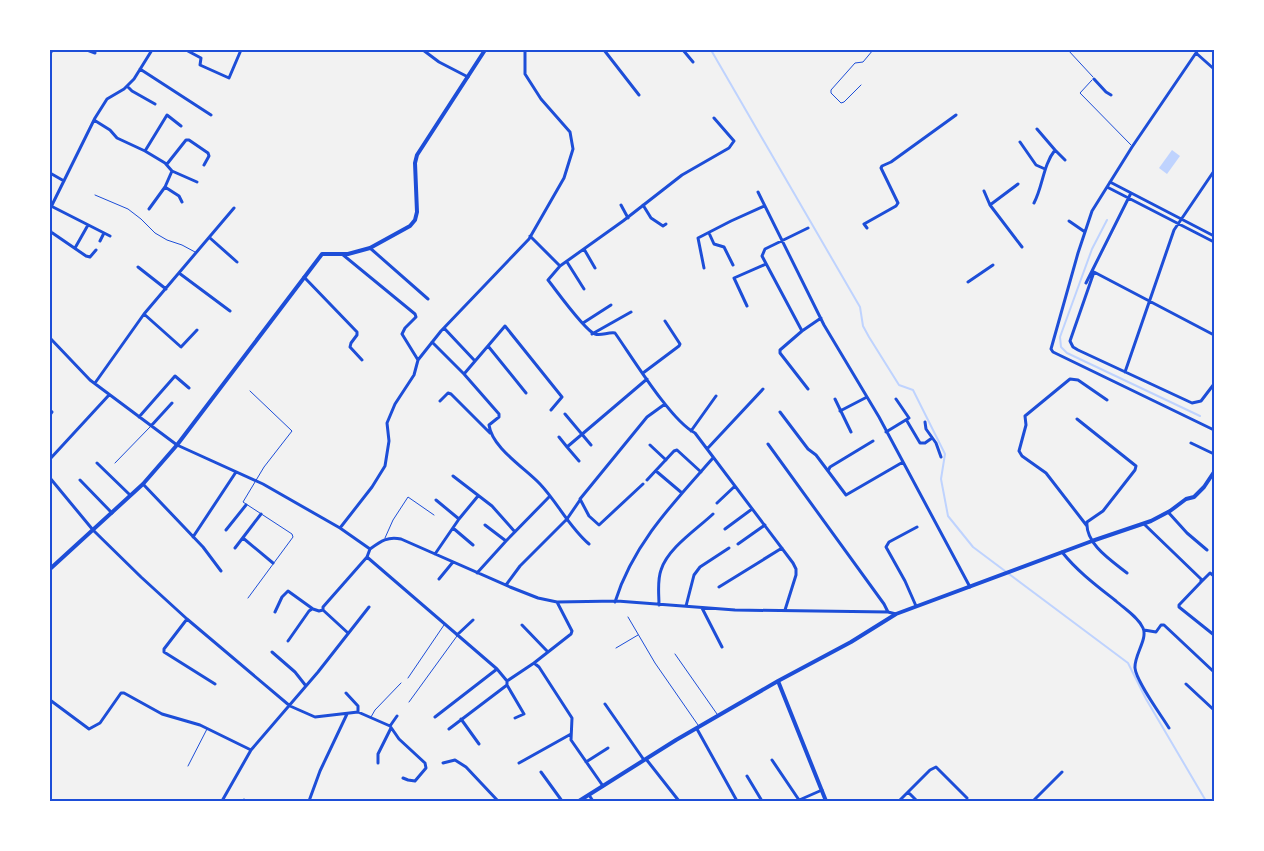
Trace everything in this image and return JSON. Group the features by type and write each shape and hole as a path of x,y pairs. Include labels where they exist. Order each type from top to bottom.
{"street":[{"path":"50,54 52,50"},
{"path":"87,50 95,53"},
{"path":"110,236 51,208 94,120 107,100 127,86 152,50"},
{"path":"186,50 201,58 200,64 229,78 240,50"},
{"path":"423,50 439,62 468,77"},
{"path":"50,569 143,484 177,445 322,254 342,254 370,248 410,226 415,220 417,212 415,163 417,154 485,50"},
{"path":"340,528 372,487 385,466 389,441 387,423 395,404 414,375 418,360 444,328 530,236 564,178 573,149 570,132 534,91 525,74 525,50"},
{"path":"604,50 639,95"},
{"path":"682,50 693,62"},
{"path":"1214,69 1197,52 1132,147 1092,211 1051,350 1214,430"},
{"path":"140,69 211,115"},
{"path":"1094,79 1111,95"},
{"path":"127,86 132,91 155,104"},
{"path":"867,228 864,224 898,203 881,168 882,166 891,162 956,115"},
{"path":"145,151 166,116 180,126"},
{"path":"714,118 734,141 729,148 682,175 628,218 560,266 548,280 592,334 615,333 666,404 683,425 695,433 782,548 796,569 796,575 785,610"},
{"path":"94,120 110,130 117,138 167,164 172,171 197,182"},
{"path":"1037,129 1065,160"},
{"path":"167,164 186,140 189,140 208,153 209,156 204,164"},
{"path":"1020,142 1036,164 1045,169"},
{"path":"1034,203 1040,191 1045,169 1055,150"},
{"path":"149,209 165,187 172,171"},
{"path":"1125,372 1178,224 1214,171"},
{"path":"50,173 64,181"},
{"path":"1110,182 1214,236"},
{"path":"990,205 1018,184"},
{"path":"165,187 180,196 182,202"},
{"path":"1107,187 1214,242"},
{"path":"984,191 990,205 1022,247"},
{"path":"758,192 821,318 903,462 970,587"},
{"path":"1086,283 1131,193"},
{"path":"621,205 628,218"},
{"path":"643,206 651,218 662,226 666,224"},
{"path":"704,268 698,238 764,206"},
{"path":"96,383 144,314 234,208"},
{"path":"1069,222 1085,232"},
{"path":"75,248 88,225"},
{"path":"50,228 51,232 90,257 96,250"},
{"path":"802,330 762,256 763,252 808,228"},
{"path":"100,241 104,233"},
{"path":"709,233 714,244 724,247 733,265"},
{"path":"530,236 560,266"},
{"path":"210,238 238,262"},
{"path":"370,248 428,299"},
{"path":"584,249 595,268"},
{"path":"342,254 415,314 416,317 402,334 418,360"},
{"path":"567,262 584,289"},
{"path":"747,306 734,278 766,264"},
{"path":"968,282 993,265"},
{"path":"138,267 166,288"},
{"path":"1214,334 1094,272 1071,337 1071,343 1078,350 1190,402 1196,403 1202,400 1214,384"},
{"path":"179,273 230,311"},
{"path":"304,277 357,332 350,347 362,360"},
{"path":"583,323 611,305"},
{"path":"592,334 631,312"},
{"path":"144,314 181,347 197,330"},
{"path":"808,389 780,353 780,350 802,330 821,318"},
{"path":"643,372 680,344 665,321"},
{"path":"464,374 505,326 562,397 551,410"},
{"path":"444,328 475,361"},
{"path":"50,338 84,374 109,395 177,445 255,481 340,528 370,549"},
{"path":"432,342 464,374 499,414 499,417 489,425 490,434"},
{"path":"488,346 526,393"},
{"path":"140,417 175,376 189,388"},
{"path":"567,447 648,379"},
{"path":"1107,400 1078,380 1070,379 1026,416 1026,425 1019,450 1022,456 1046,472 1087,526 1092,541 1099,550 1127,573"},
{"path":"707,449 763,389"},
{"path":"440,401 448,393 451,394 512,459 539,483 580,536 589,544"},
{"path":"50,459 109,395"},
{"path":"691,432 716,396"},
{"path":"840,411 867,398"},
{"path":"835,399 851,432"},
{"path":"896,399 909,418 907,421 920,443 925,443 932,438"},
{"path":"151,426 172,402"},
{"path":"506,585 520,566 567,519 580,499 647,417 666,404"},
{"path":"50,410 52,412 50,415"},
{"path":"780,412 846,495 903,462"},
{"path":"566,414 591,445"},
{"path":"1077,419 1136,466 1135,470 1103,511 1087,522 1087,526"},
{"path":"886,432 907,421"},
{"path":"925,422 926,429 936,444 941,457"},
{"path":"559,437 579,461"},
{"path":"828,471 830,467 873,441"},
{"path":"1191,443 1214,454"},
{"path":"768,444 888,612"},
{"path":"650,445 666,460"},
{"path":"648,480 677,450 701,472"},
{"path":"615,602 621,582 634,554 682,492 713,458"},
{"path":"97,463 130,496"},
{"path":"656,471 682,492"},
{"path":"193,537 236,472"},
{"path":"579,801 645,759 778,681 851,642 896,614 1092,541 1144,524 1168,512 1186,499 1194,497 1214,472"},
{"path":"453,476 492,506 515,532"},
{"path":"50,478 92,530 187,619 290,706 316,717 358,712 390,727 425,764 426,768 415,781 403,778"},
{"path":"80,480 112,513"},
{"path":"143,484 203,546 221,571"},
{"path":"580,499 589,516 599,525 643,484"},
{"path":"717,503 735,486"},
{"path":"435,554 452,528 478,496"},
{"path":"477,573 550,496"},
{"path":"436,500 459,519"},
{"path":"226,530 246,505"},
{"path":"726,529 752,508"},
{"path":"1168,512 1207,550"},
{"path":"235,548 260,514"},
{"path":"659,605 660,571 668,555 714,514"},
{"path":"1144,524 1201,579 1201,582"},
{"path":"485,525 506,541"},
{"path":"738,544 765,526"},
{"path":"916,606 905,580 886,545 917,527"},
{"path":"452,528 473,545"},
{"path":"323,610 323,607 370,549 384,539 392,537 401,538 477,573 538,598 557,602 615,602 735,610 843,613 888,612 896,614"},
{"path":"243,538 273,563"},
{"path":"686,606 694,575 700,567 729,548"},
{"path":"719,587 782,548"},
{"path":"1062,552 1081,572 1133,616 1144,630 1145,636 1139,649 1135,670 1169,728"},
{"path":"366,556 497,669 524,714 515,718"},
{"path":"439,579 453,562"},
{"path":"1214,576 1210,573 1179,605 1203,628 1214,635"},
{"path":"275,612 282,597 288,591 313,609 323,610 348,633"},
{"path":"449,729 571,634 572,631 557,602"},
{"path":"222,801 251,750 290,706 369,607"},
{"path":"702,608 722,647"},
{"path":"288,642 309,611 313,609"},
{"path":"187,619 164,649 164,652 215,684"},
{"path":"457,635 473,620"},
{"path":"522,625 548,652"},
{"path":"1144,630 1156,632 1161,625 1164,625 1214,672"},
{"path":"272,652 295,672 306,686"},
{"path":"534,663 539,667 572,718 571,740 603,786"},
{"path":"435,717 497,669"},
{"path":"778,681 826,801"},
{"path":"1186,684 1214,710"},
{"path":"50,700 89,730 100,723 121,693 124,693 162,714 200,725 251,750"},
{"path":"346,693 358,706 358,712"},
{"path":"605,704 645,759 679,801"},
{"path":"309,801 320,771 348,713"},
{"path":"378,763 378,754 397,716"},
{"path":"461,719 479,744"},
{"path":"698,728 737,801"},
{"path":"519,763 571,734"},
{"path":"586,762 608,748"},
{"path":"443,763 455,760 466,767 498,801"},
{"path":"772,760 798,800 822,790"},
{"path":"899,801 930,770 936,767 966,798"},
{"path":"541,772 562,801"},
{"path":"1033,801 1062,772"},
{"path":"747,776 762,801"},
{"path":"908,792 917,801"},
{"path":"589,795 593,801"}],"lane":[{"path":"861,85 844,102 831,93 831,90 855,64 863,62 873,50"},
{"path":"1068,50 1094,79 1080,93 1132,147"},
{"path":"95,195 128,209 161,237 196,253"},
{"path":"248,598 293,535 243,502 264,467 292,431 250,391"},
{"path":"115,463 151,426"},
{"path":"384,539 393,520 408,497 434,516"},
{"path":"628,617 655,663 698,728"},
{"path":"408,678 444,624"},
{"path":"616,648 638,634"},
{"path":"409,702 457,635"},
{"path":"675,654 719,717"},
{"path":"371,718 375,710 401,683"},
{"path":"188,766 208,729"}],"water":[{"path":"1172,150 1180,156 1167,174 1159,168"}],"waterway":[{"path":"711,50 860,307 863,326 869,337 899,385 913,390 945,454 941,479 948,516 973,547 1128,663 1146,699 1206,801"},
{"path":"1107,220 1092,249 1060,337 1061,347 1067,353 1200,416"}]}
